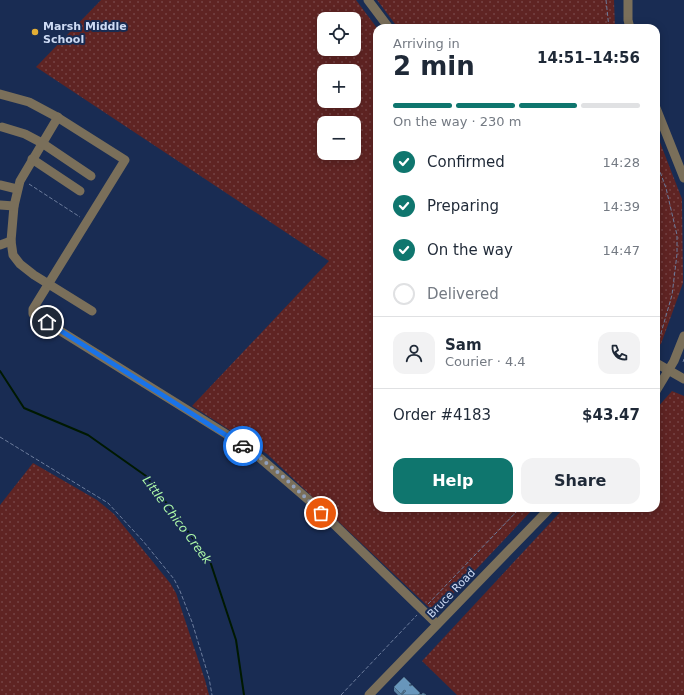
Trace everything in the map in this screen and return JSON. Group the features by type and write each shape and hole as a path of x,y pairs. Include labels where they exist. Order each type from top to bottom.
{"street":[{"path":"368,0 386,24"},
{"path":"628,0 629,24"},
{"path":"0,94 29,102 58,117 125,160 33,309 33,314 226,434 260,458 311,502 437,624"},
{"path":"58,117 32,159 20,181 17,190 11,241 13,255 20,264 34,275 92,311"},
{"path":"660,118 684,178"},
{"path":"2,127 25,134 42,143 91,176"},
{"path":"32,159 80,191"},
{"path":"0,185 17,190"},
{"path":"0,205 14,206"},
{"path":"0,245 11,241"},
{"path":"660,385 669,371 684,336"},
{"path":"660,365 684,379"},
{"name":"Bruce Road","path":"370,694 546,512"}],"path":[{"path":"606,0 609,24"},
{"path":"660,172 666,188 677,235 677,254 672,295 660,337"},
{"path":"26,183 81,217"},
{"path":"0,437 108,503 143,541 174,579 180,591 192,622 209,678 212,695"},
{"path":"341,695 516,512"}],"shaded area":[{"path":"101,0 356,0 374,24 373,512 530,512 435,613 267,454 192,406 329,261 36,67"},
{"path":"377,0 614,0 615,24 395,24"},
{"path":"660,142 682,199 683,283 661,344"},
{"path":"672,391 684,396 684,695 457,695 422,661 560,512 660,512 660,404"},
{"path":"33,463 97,500 114,514 170,583 176,593 209,695 0,695 0,505"}],"building":[{"path":"404,677 411,684 409,685 410,686 412,685 420,693 418,695 402,695 406,691 404,690 401,694 394,687"}],"waterway":[{"name":"Little Chico Creek","path":"0,371 24,408 88,435 146,476 210,561 236,640 244,695"}],"way so far":[{"path":"243,446 285,479 321,513"}],"place":[{"name":"Marsh Middle School","path":"35,32"}],"route":[{"path":"47,322 243,446"}]}
